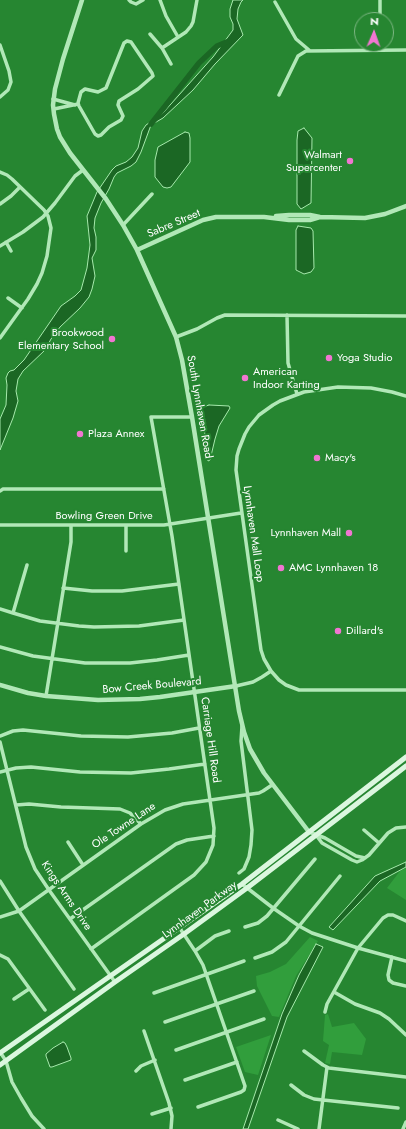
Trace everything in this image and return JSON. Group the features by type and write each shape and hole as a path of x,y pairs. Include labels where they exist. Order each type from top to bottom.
{"main road":[{"name":"Lynnhaven Parkway","path":"0,1053 242,884 406,757"},
{"name":"Lynnhaven Parkway","path":"0,1065 247,888 406,766"}],"street":[{"name":"South Lynnhaven Road","path":"82,0 57,79 53,99 56,122 60,137 70,153 106,199 124,225 137,250 176,337 182,360 192,417 242,725 250,749 272,785 308,832"},
{"path":"129,0 134,4 144,0"},
{"path":"160,0 166,16 178,37"},
{"path":"162,48 186,32 192,26 197,0"},
{"path":"380,0 380,12"},
{"path":"275,2 296,39 309,50"},
{"path":"150,34 162,48 171,64"},
{"path":"53,99 77,105 95,134 98,136 101,135 121,120 122,116 118,105 119,101 138,89 151,78 153,74 130,42 127,41 124,43 106,88 98,92 87,89 83,90 80,92 77,105"},
{"path":"0,44 13,84 0,97"},
{"path":"279,95 298,56 303,52 309,50 354,50"},
{"path":"394,50 406,50"},
{"path":"54,109 77,105"},
{"path":"0,246 30,228 47,213 71,181 83,170"},
{"path":"0,172 12,179 47,213 50,220 50,236 45,264 34,291 0,338"},
{"path":"0,204 20,187"},
{"path":"124,225 152,194"},
{"name":"Sabre Street","path":"137,250 209,219 223,217 268,217 289,215 310,215 320,217 373,217 406,206"},
{"path":"6,242 11,251"},
{"path":"8,298 22,308"},
{"path":"176,337 197,329 225,315 406,316"},
{"path":"287,315 288,363 297,394"},
{"name":"Lynnhaven Mall Loop","path":"406,396 382,390 349,386 323,388 297,394 280,401 266,409 254,420 245,434 237,456 236,470 261,650 264,660 271,671 286,685 304,690 406,690"},
{"name":"Carriage Hill Road","path":"91,949 198,872 209,856 213,845 214,836 210,800 200,728 170,525 151,417 192,417"},
{"path":"1,490 164,489"},
{"name":"Bowling Green Drive","path":"0,525 170,525 241,513"},
{"path":"46,696 71,542 71,525"},
{"path":"126,525 126,551"},
{"path":"13,613 27,565"},
{"path":"64,588 92,591 122,591 179,584"},
{"path":"0,609 40,620 78,626 139,626 184,620"},
{"path":"0,647 21,654 85,663 130,663 189,655"},
{"path":"236,686 253,682 262,678 271,671"},
{"name":"Bow Creek Boulevard","path":"0,685 28,693 84,700 119,700 160,697 236,686"},
{"path":"240,873 244,869 247,862 251,845 252,830 241,741 242,725"},
{"path":"0,736 13,731 23,730 81,736 128,737 200,728"},
{"name":"Kings Arms Drive","path":"0,742 29,853 36,868 49,890 115,982"},
{"path":"0,772 16,768 31,767 80,772 131,773 205,764"},
{"name":"Ole Towne Lane","path":"0,917 19,911 158,813 173,806 262,791 272,785"},
{"path":"16,805 29,804 68,808 120,809 130,813 141,824"},
{"path":"316,835 322,843 352,860 360,861 365,858 392,830 400,827 406,827"},
{"path":"364,830 379,843"},
{"path":"308,832 325,838 356,856 365,858"},
{"path":"70,919 176,844 187,840 214,836"},
{"path":"68,842 83,865"},
{"path":"245,927 263,920 315,859"},
{"path":"255,958 272,952 281,946 340,876"},
{"path":"0,881 19,911 74,989"},
{"path":"242,884 299,926 322,937 406,961"},
{"path":"325,1012 327,1004 358,948 385,917 393,915 406,921"},
{"path":"179,927 195,951 202,965 245,1086 243,1091 198,1107"},
{"path":"195,951 215,936 229,931"},
{"path":"0,955 8,959 45,1010"},
{"path":"392,957 388,975 389,980 406,986"},
{"path":"154,993 244,961"},
{"path":"14,999 30,989"},
{"path":"165,1022 254,991"},
{"path":"334,992 355,1004 380,1013 389,1019 406,1035"},
{"path":"176,1050 264,1018"},
{"path":"144,1031 171,1108 171,1129"},
{"path":"304,1051 327,1067 406,1077"},
{"path":"0,1053 6,1061 12,1082 21,1098 32,1116 44,1129"},
{"path":"136,1070 154,1060"},
{"path":"185,1080 237,1062"},
{"path":"319,1129 327,1067"},
{"path":"291,1085 309,1097 323,1100 398,1108"},
{"path":"152,1114 171,1108"},
{"path":"278,1120 298,1129"},
{"path":"403,1129 406,1122"}],"shaded area":[{"path":"233,0 243,0 238,9 237,19 243,35 215,64 193,90 163,118 151,125 136,162 117,173 114,177 95,218 94,228 96,250 92,258 95,276 89,297 60,327 45,350 23,371 18,379 16,391 18,401 0,450 0,419 6,405 6,378 10,371 14,370 24,360 61,306 81,290 87,268 90,245 87,216 97,192 116,166 126,162 132,157 138,148 142,131 146,125 162,114 213,57 233,30 230,9"},
{"path":"304,128 312,138 311,203 301,209 297,204 297,140 298,131"},
{"path":"185,132 189,133 190,138 190,162 171,187 163,187 155,177 155,160 158,147"},
{"path":"298,226 311,228 313,231 314,268 311,272 304,274 296,270 296,230"},
{"path":"209,405 229,406 230,408 219,426 210,460 208,461 202,410 203,407"},
{"path":"406,862 406,867 380,881 333,930 329,927 375,876"},
{"path":"406,868 406,900 387,888 400,871"},
{"path":"310,937 318,941 296,976 279,1017 272,1016 257,986 256,976 270,972 286,964"},
{"path":"316,944 323,947 287,1017 248,1129 243,1129 282,1014 299,975"},
{"path":"328,1014 332,1027 354,1023 366,1039 362,1055 332,1052 330,1064 325,1063 329,1045 323,1041 325,1015"},
{"path":"271,1035 258,1075 245,1072 236,1047"},
{"path":"63,1042 67,1047 71,1060 50,1067 46,1054"}],"waterway":[{"path":"151,124 199,63 217,46 229,41"}],"place":[{"name":"Walmart Supercenter","path":"350,161"},
{"name":"Brookwood Elementary School","path":"112,339"},
{"name":"Yoga Studio","path":"329,358"},
{"name":"American Indoor Karting","path":"245,378"},
{"name":"Plaza Annex","path":"80,434"},
{"name":"Macy's","path":"317,458"},
{"name":"Lynnhaven Mall","path":"349,533"},
{"name":"AMC Lynnhaven 18","path":"281,568"},
{"name":"Dillard's","path":"338,631"}]}
